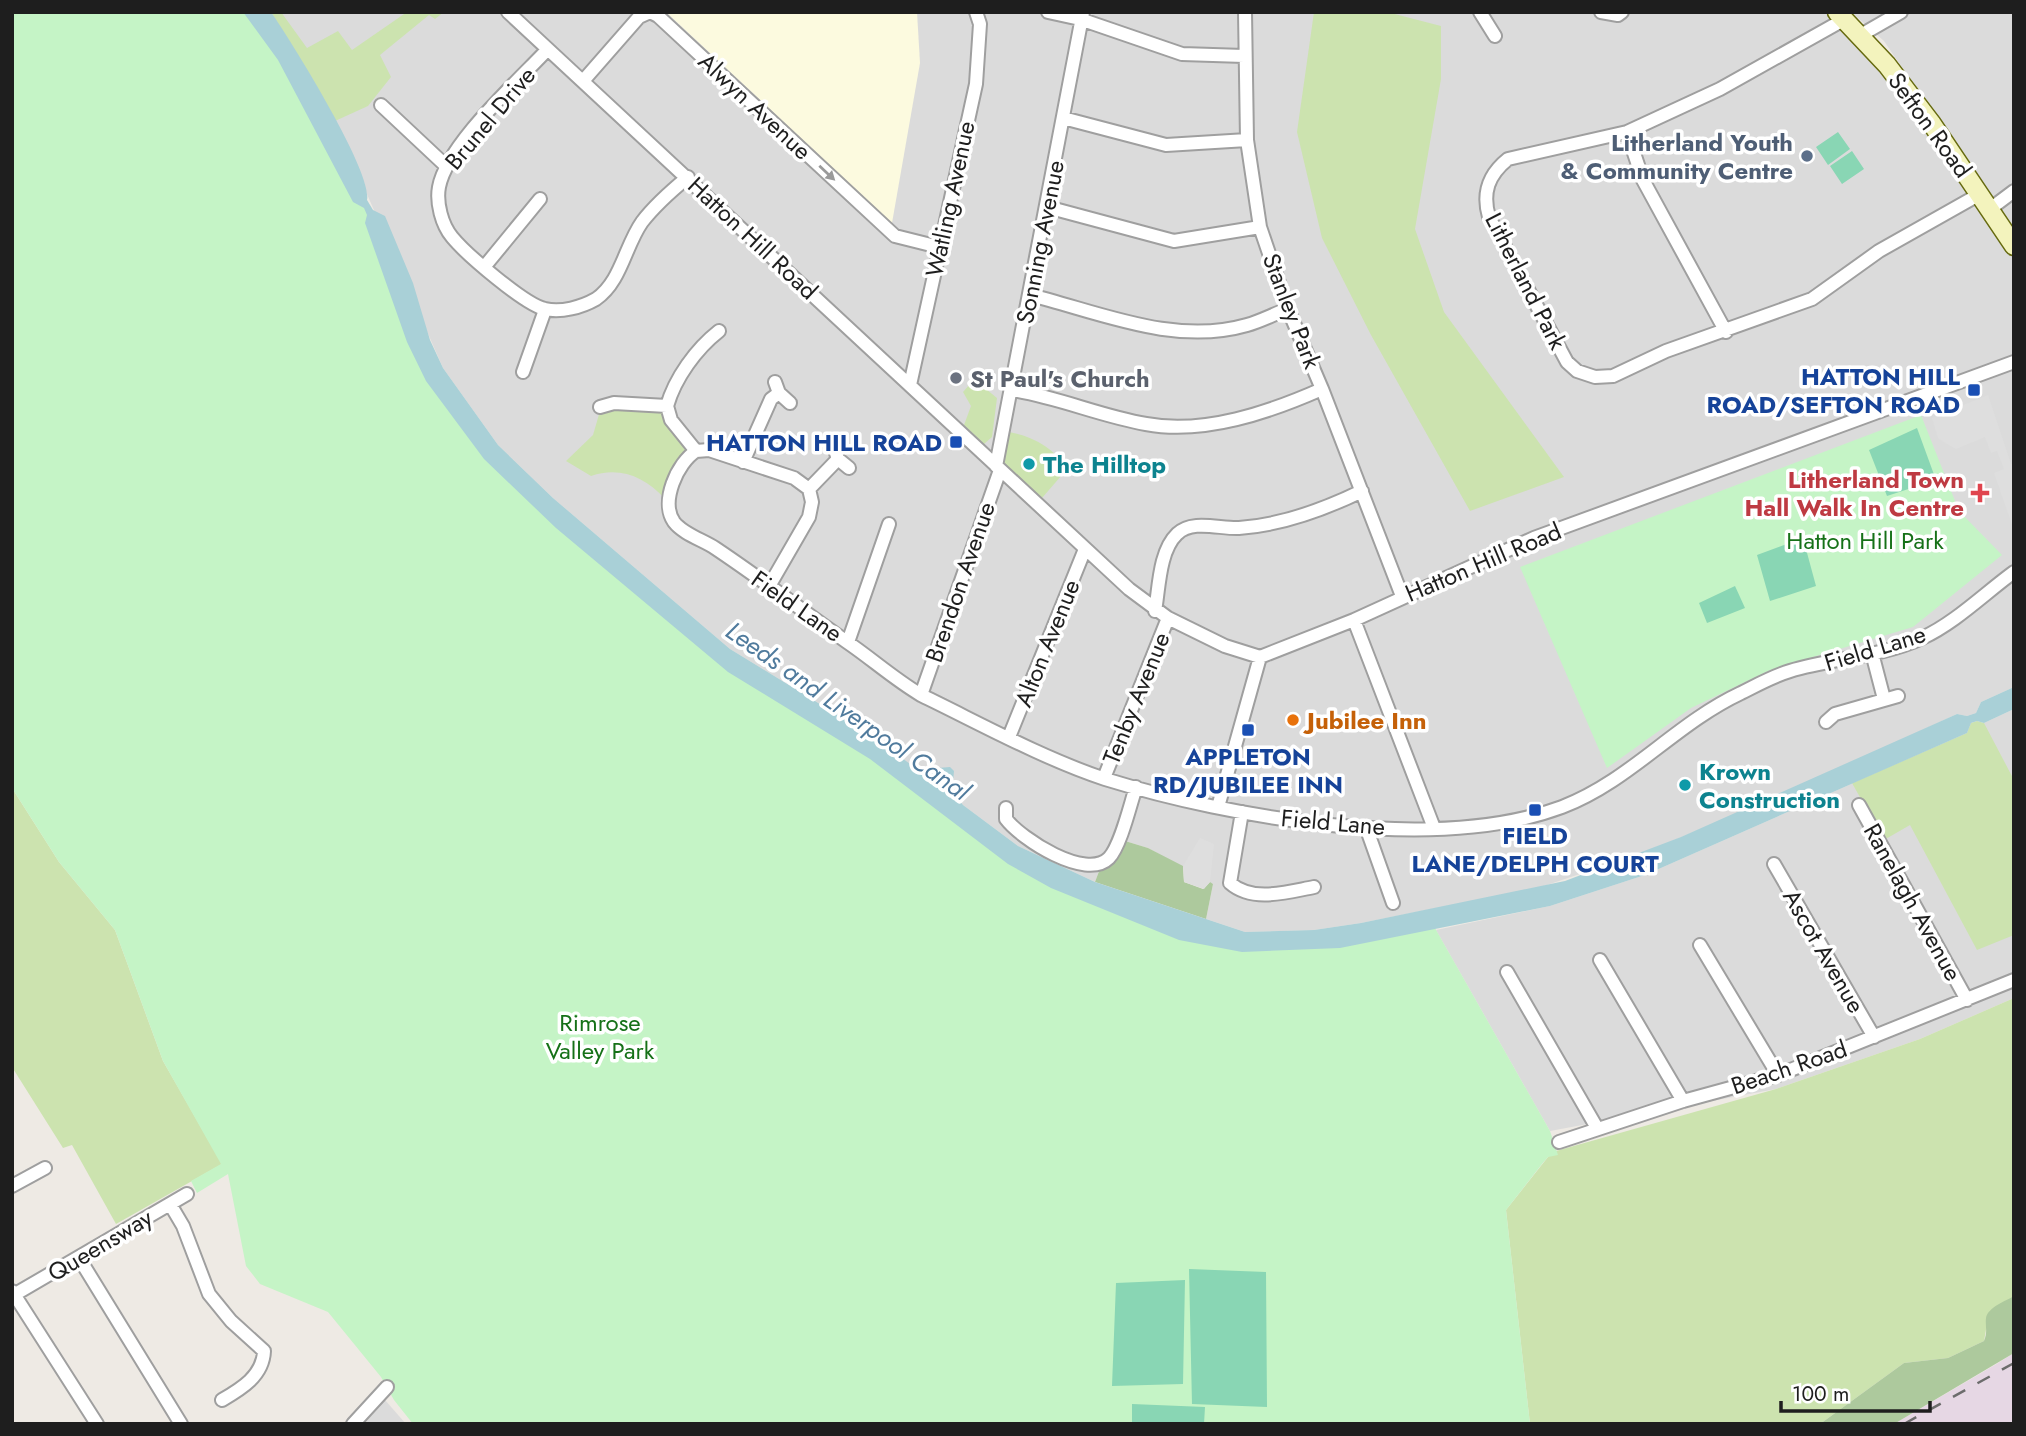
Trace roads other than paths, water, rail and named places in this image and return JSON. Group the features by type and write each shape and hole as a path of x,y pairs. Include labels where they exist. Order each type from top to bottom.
{"main road":[{"name":"Sefton Road","path":"1841,16 1861,35 1932,124 2014,246"}],"street":[{"name":"Hatton Hill Road","path":"508,12 1155,611 1225,646 1261,657 1354,620 1534,538 2014,362"},
{"name":"Alwyn Avenue","path":"583,80 639,17 650,12 658,16 895,236 939,247"},
{"name":"Watling Avenue","path":"910,385 976,84 979,24 976,12"},
{"path":"1048,12 1081,16 1182,54 1244,56"},
{"name":"Stanley Park","path":"1245,12 1247,140 1260,227 1288,309 1402,596"},
{"path":"1480,12 1495,36"},
{"path":"1601,12 1618,15 1622,12"},
{"path":"1861,35 1901,12"},
{"name":"Sonning Avenue","path":"998,468 1081,16"},
{"name":"Litherland Park","path":"1841,16 1720,89 1627,132 1508,159 1496,169 1487,186 1485,202 1489,217 1567,362 1577,371 1595,377 1613,376 1666,351 1726,332 1812,299 1879,251 2014,191"},
{"name":"Brunel Drive","path":"545,310 521,297 452,237 440,214 438,190 445,164 547,50"},
{"path":"381,104 445,164"},
{"path":"1063,118 1167,145 1247,140"},
{"path":"1627,132 1643,180 1726,332"},
{"path":"523,372 545,310 574,309 597,298 616,277 626,249 642,223 661,200 688,177"},
{"path":"485,266 540,199"},
{"path":"1047,207 1174,241 1260,227"},
{"path":"1030,295 1114,319 1174,330 1215,331 1247,325 1288,309"},
{"path":"719,331 707,341 684,371 667,406 671,420 696,451 709,450 794,478 809,489 812,502 809,517 789,547 777,576 768,588"},
{"path":"743,462 777,387 790,403"},
{"path":"1012,390 1042,395 1137,422 1172,425 1220,422 1265,413 1322,389"},
{"path":"600,407 614,403 667,406"},
{"name":"Field Lane","path":"696,451 680,467 670,494 669,512 675,524 715,548 848,642 895,680 921,695 1104,778 1242,812 1366,827 1434,828 1493,824 1562,807 1612,783 1698,715 1738,694 1789,671 1872,653 1932,633 2014,572"},
{"path":"809,489 836,453 849,468"},
{"name":"Brendon Avenue","path":"921,695 998,468"},
{"path":"1155,611 1166,554 1176,535 1182,530 1208,526 1239,528 1270,524 1334,505 1362,491"},
{"path":"848,642 889,524"},
{"name":"Alton Avenue","path":"1009,737 1085,549"},
{"name":"Tenby Avenue","path":"1104,778 1168,618"},
{"path":"1354,620 1434,828"},
{"path":"1872,653 1884,699"},
{"path":"1218,807 1261,657"},
{"path":"1826,722 1835,714 1898,696"},
{"path":"1006,808 1006,819 1028,841 1075,863 1096,864 1108,859 1115,848 1136,787"},
{"name":"Ranelagh Avenue","path":"1858,805 1967,1000"},
{"path":"1242,812 1230,883 1250,894 1314,887"},
{"path":"1366,827 1393,903"},
{"name":"Ascot Avenue","path":"1774,864 1874,1037"},
{"path":"1700,945 1778,1075"},
{"path":"1600,960 1683,1101"},
{"path":"1507,972 1597,1128"},
{"name":"Beach Road","path":"1559,1142 1683,1101 1778,1075 2014,980"},
{"path":"12,1186 45,1168"},
{"name":"Queensway","path":"13,1294 187,1194"},
{"path":"170,1204 183,1226 209,1294 231,1321 264,1352 260,1367 245,1386 222,1400"},
{"path":"79,1258 181,1424"},
{"path":"13,1294 97,1424"},
{"path":"353,1424 387,1387"}],"water":[{"path":"243,12 271,12 312,77 345,136 365,185 367,200 373,210 385,216 413,283 430,340 443,368 498,445 553,498 730,649 846,720 852,716 862,724 862,729 928,777 938,768 950,767 954,771 952,792 963,805 1018,846 1095,882 1245,932 1314,930 1361,923 1565,881 1681,837 1957,714 1967,716 1976,713 1981,702 2014,687 2014,709 1984,723 1971,723 1967,733 1645,875 1550,906 1340,948 1242,952 1179,940 1051,888 1008,864 870,759 728,672 556,528 484,459 426,381 407,342 365,223 367,215 364,208 353,202 278,60"}],"railway":[{"path":"1904,1424 2014,1363"}],"place":[{"name":"Litherland Youth & Community Centre","path":"1807,156"},
{"name":"St Paul's Church","path":"956,378"},
{"name":"HATTON HILL ROAD/SEFTON ROAD","path":"1974,390"},
{"name":"HATTON HILL ROAD","path":"956,442"},
{"name":"The Hilltop","path":"1029,464"},
{"name":"Litherland Town Hall Walk In Centre","path":"1980,493"},
{"name":"Jubilee Inn","path":"1293,720"},
{"name":"APPLETON RD/JUBILEE INN","path":"1248,730"},
{"name":"Krown Construction","path":"1685,785"},
{"name":"FIELD LANE/DELPH COURT","path":"1535,810"}],"park label":[{"name":"Hatton Hill Park","path":"1865,540"},
{"name":"Rimrose Valley Park","path":"600,1036"}],"water label":[{"name":"Leeds and Liverpool Canal","path":"848,711"}]}
